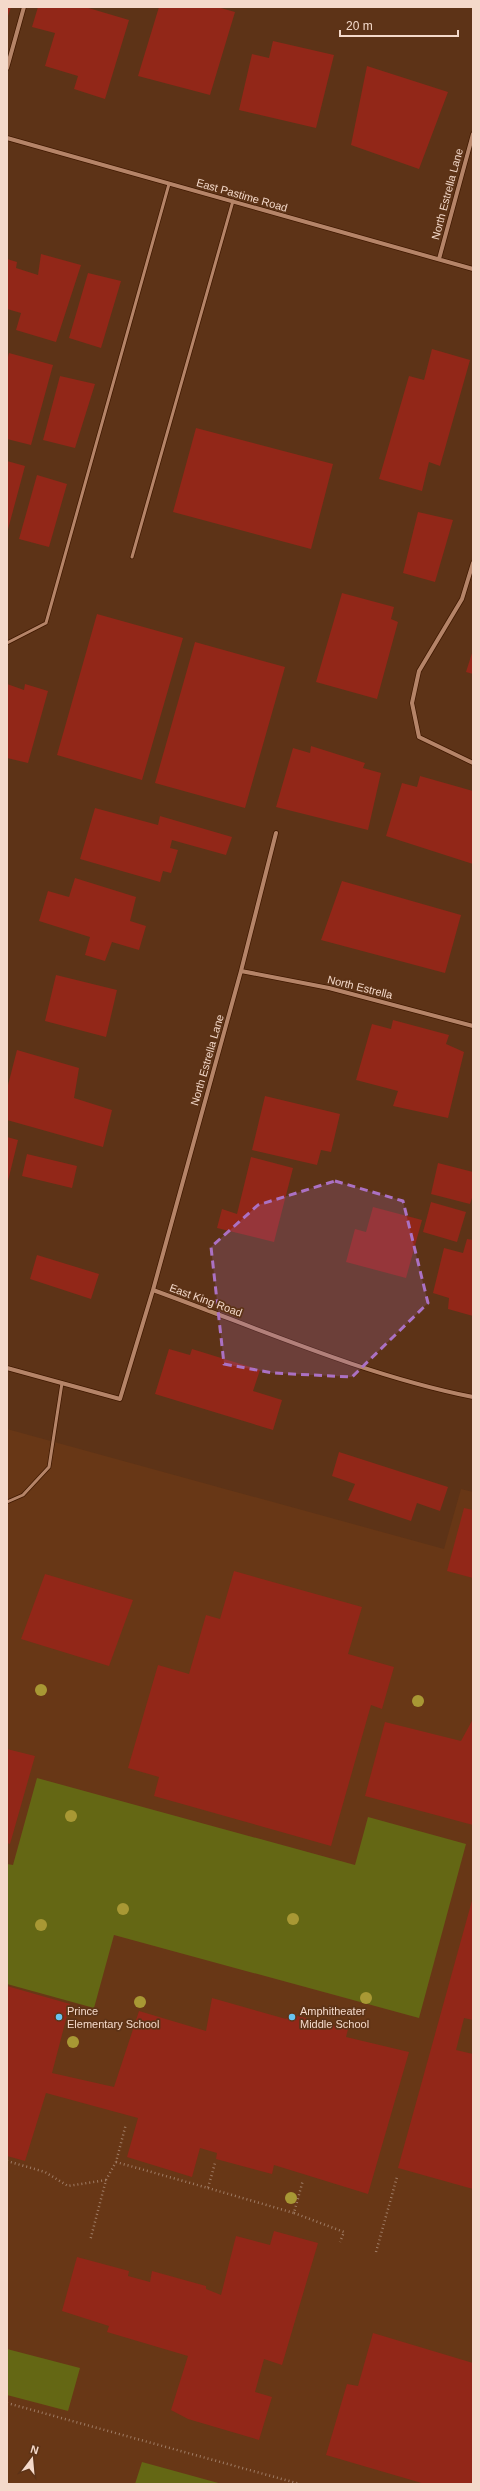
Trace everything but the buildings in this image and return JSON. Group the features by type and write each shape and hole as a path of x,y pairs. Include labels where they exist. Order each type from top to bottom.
{"street":[{"path":"7,68 24,7"},
{"name":"North Estrella Lane","path":"439,259 473,134"},
{"name":"East Pastime Road","path":"7,138 473,269"},
{"path":"473,563 462,599 419,671 412,703 419,737 473,763"},
{"name":"North Estrella Lane","path":"153,1290 241,971 276,833"},
{"name":"North Estrella","path":"241,971 329,988 473,1026"},
{"name":"East King Road","path":"7,1368 120,1399 153,1290 330,1355 438,1390 473,1397"}],"lane":[{"path":"7,643 46,623 169,184"},
{"path":"132,557 232,201"},
{"path":"7,1502 24,1495 49,1467 62,1383"}],"path":[{"path":"90,2241 106,2180 116,2162 126,2124"},
{"path":"7,2161 45,2172 68,2186 106,2180"},
{"path":"116,2162 294,2213 344,2232 340,2242"},
{"path":"208,2188 215,2163"},
{"path":"376,2252 397,2177"},
{"path":"294,2213 303,2180"},
{"path":"7,2403 300,2484"}],"highlighted area":[{"path":"335,1181 403,1201 428,1303 352,1377 273,1373 224,1364 211,1247 258,1205"}],"shaded area":[{"name":"Amphitheater Middle School","path":"7,1429 444,1549 461,1489 473,1492 473,2484 7,2484"},
{"path":"37,1778 355,1865 368,1817 466,1844 419,2018 114,1935 94,2008 7,1984 7,1864 13,1865"},
{"path":"7,2349 80,2368 68,2411 7,2395"},
{"path":"142,2462 222,2484 135,2484"}],"place":[{"name":"Prince Elementary School","path":"59,2017"},
{"name":"Amphitheater Middle School","path":"292,2017"}]}
